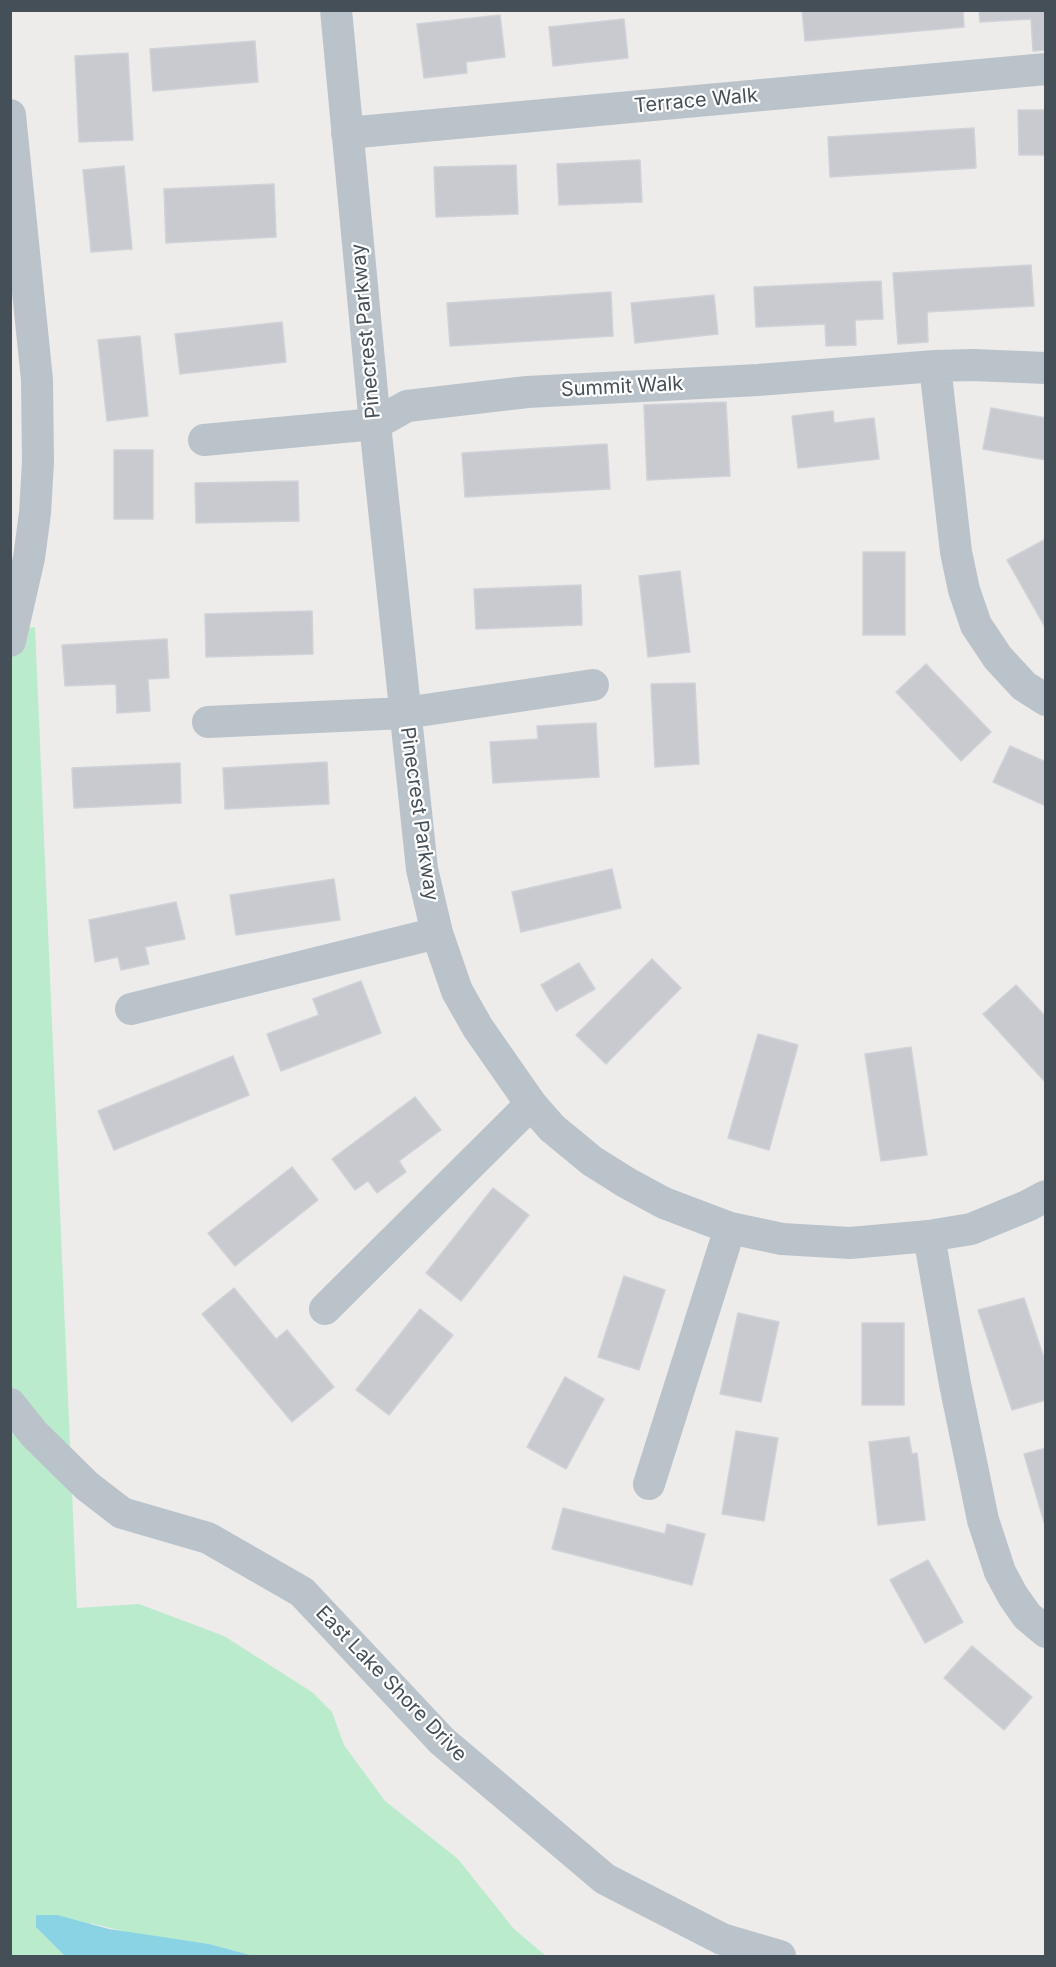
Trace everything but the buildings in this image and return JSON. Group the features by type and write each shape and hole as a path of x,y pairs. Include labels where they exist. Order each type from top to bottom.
{"street":[{"name":"Pinecrest Parkway","path":"336,10 375,424 422,869 437,933 457,991 478,1028 531,1104 560,1134 592,1161 664,1203 730,1228 782,1239 850,1243 929,1236 971,1229 1046,1196"},
{"name":"Terrace Walk","path":"347,133 1046,69"},
{"path":"10,115 24,380 38,462 29,558 10,641"},
{"path":"935,366 956,552 964,590 976,626 998,658 1024,686 1046,700"},
{"name":"Summit Walk","path":"204,440 375,424 407,406 527,392 758,380 935,366 1046,368"},
{"path":"208,722 405,712 593,685"},
{"path":"131,1009 437,933"},
{"path":"325,1309 531,1104"},
{"path":"649,1484 730,1228"},
{"path":"929,1236 955,1384 983,1520 1000,1572 1013,1596 1027,1616 1046,1632"},
{"name":"East Lake Shore Drive","path":"10,1404 43,1442 87,1486 122,1513 208,1538 302,1592 442,1741 605,1879 723,1939 780,1956"}],"green space":[{"path":"35,627 77,1608 139,1604 224,1636 312,1692 332,1712 344,1745 385,1801 458,1859 514,1929 546,1956 254,1956 209,1944 139,1935 90,1923 91,1956 11,1956 10,630"}],"water":[{"path":"36,1915 57,1915 109,1929 209,1944 254,1956 65,1956 36,1927"}]}
